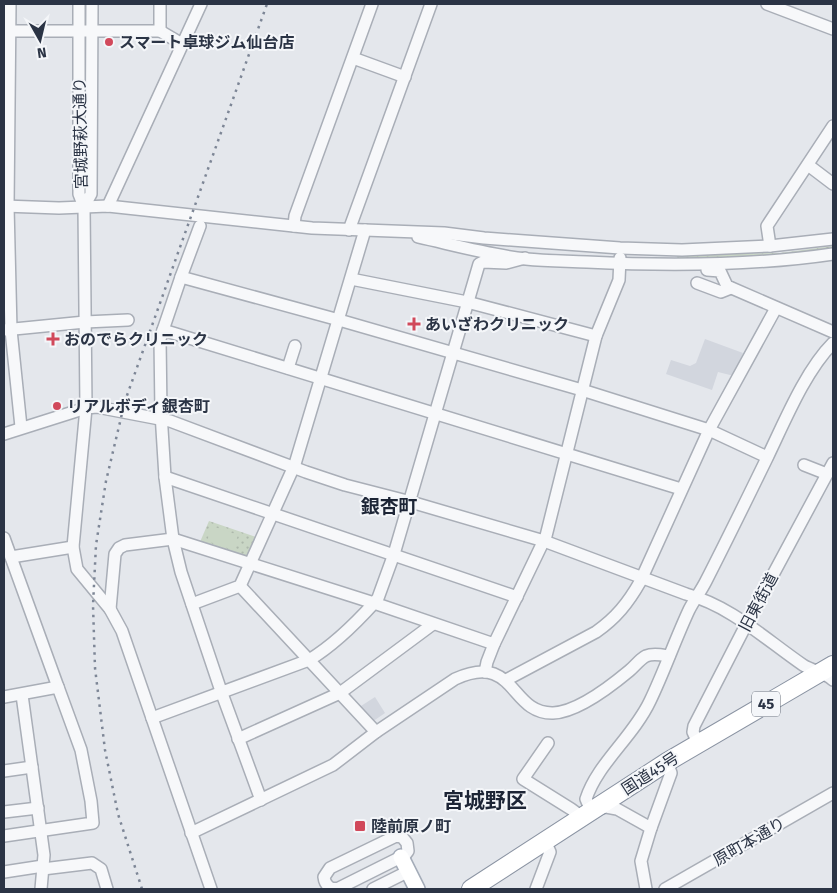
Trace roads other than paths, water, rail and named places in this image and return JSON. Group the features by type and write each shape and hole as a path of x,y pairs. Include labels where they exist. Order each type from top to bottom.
{"highway":[{"name":"国道45号","path":"471,889 698,743 829,673"}],"main road":[{"path":"405,865 417,889"}],"street":[{"path":"10,4 6,206 7,330 21,428"},
{"name":"宮城野萩大通り","path":"79,4 79,194 84,207"},
{"name":"宮城野萩大通り","path":"84,207 91,194 92,4"},
{"path":"160,4 160,31"},
{"path":"108,206 202,4"},
{"path":"294,226 295,216 372,4"},
{"path":"349,230 432,4"},
{"path":"767,4 833,29"},
{"path":"9,31 160,31 182,44"},
{"path":"353,58 405,77"},
{"path":"770,246 768,226 833,127"},
{"path":"808,165 833,184"},
{"path":"6,206 108,206 294,226 444,233 484,238 620,248 682,250 770,246 833,239"},
{"path":"84,207 86,408 73,547 77,569 110,609 122,631 211,889"},
{"path":"200,226 160,340 161,418 165,478 173,539 192,604 221,691 261,800"},
{"path":"192,604 240,586 251,563 293,468 365,230"},
{"path":"389,231 485,252 525,258 620,264 676,265 794,260"},
{"path":"486,672 487,662 494,644 544,541 596,336 619,280 620,248"},
{"path":"731,288 729,274 734,269 767,267 794,260 833,254"},
{"path":"152,718 309,660 325,650 345,633 378,598 411,502 479,264 483,262 506,263 525,258"},
{"path":"676,265 694,271 720,271 727,286 833,332"},
{"path":"181,277 582,390 709,430 767,457"},
{"path":"351,279 467,302 596,336"},
{"path":"697,283 721,292 731,288"},
{"path":"506,680 596,632 622,611 642,577 709,430 776,308"},
{"path":"7,330 85,322 128,320"},
{"path":"163,330 681,489"},
{"path":"586,814 586,799 596,776 638,724 650,702 690,609 767,457 808,378 833,343"},
{"path":"288,368 294,346"},
{"path":"4,434 86,408 97,407 161,418 293,468 345,485 411,502 544,541 706,600 747,623 805,666 829,673"},
{"name":"旧東街道","path":"698,743 693,732 694,726 833,463"},
{"path":"804,465 827,474"},
{"path":"165,478 518,597"},
{"path":"4,538 81,750 91,801 93,823 4,836"},
{"path":"110,609 115,554 119,548 125,545 173,539 374,602 494,644"},
{"path":"11,557 73,547"},
{"path":"240,586 376,732"},
{"path":"238,739 340,693 433,624"},
{"path":"192,833 333,765 376,732 455,679 466,674 495,673 506,680 528,705 537,710 562,712 595,696 625,674 645,656 657,654 669,656"},
{"path":"4,698 58,688"},
{"path":"22,695 44,855 41,889"},
{"path":"548,743 522,780 571,809 586,814 606,807 617,809 651,828"},
{"path":"646,889 641,861 671,773 667,762"},
{"path":"4,771 32,767"},
{"name":"原町本通り","path":"665,889 833,793"},
{"path":"4,812 38,808"},
{"path":"373,889 405,865 408,845 405,839 396,836 330,868 325,874 324,881 328,887 339,888 405,865"},
{"path":"536,889 550,852 545,841"},
{"path":"4,872 92,863 101,870 107,889"}],"railway":[{"path":"142,889 118,814 105,750 95,668 93,605 96,545 106,481 125,401 267,4"}],"place":[{"name":"スマート卓球ジム仙台店","path":"109,42"},
{"name":"あいざわクリニック","path":"414,324"},
{"name":"おのでらクリニック","path":"53,339"},
{"name":"リアルボディ銀杏町","path":"57,406"},
{"name":"陸前原ノ町","path":"360,826"}],"district":[{"name":"銀杏町","path":"389,506"},
{"name":"宮城野区","path":"485,801"}]}
